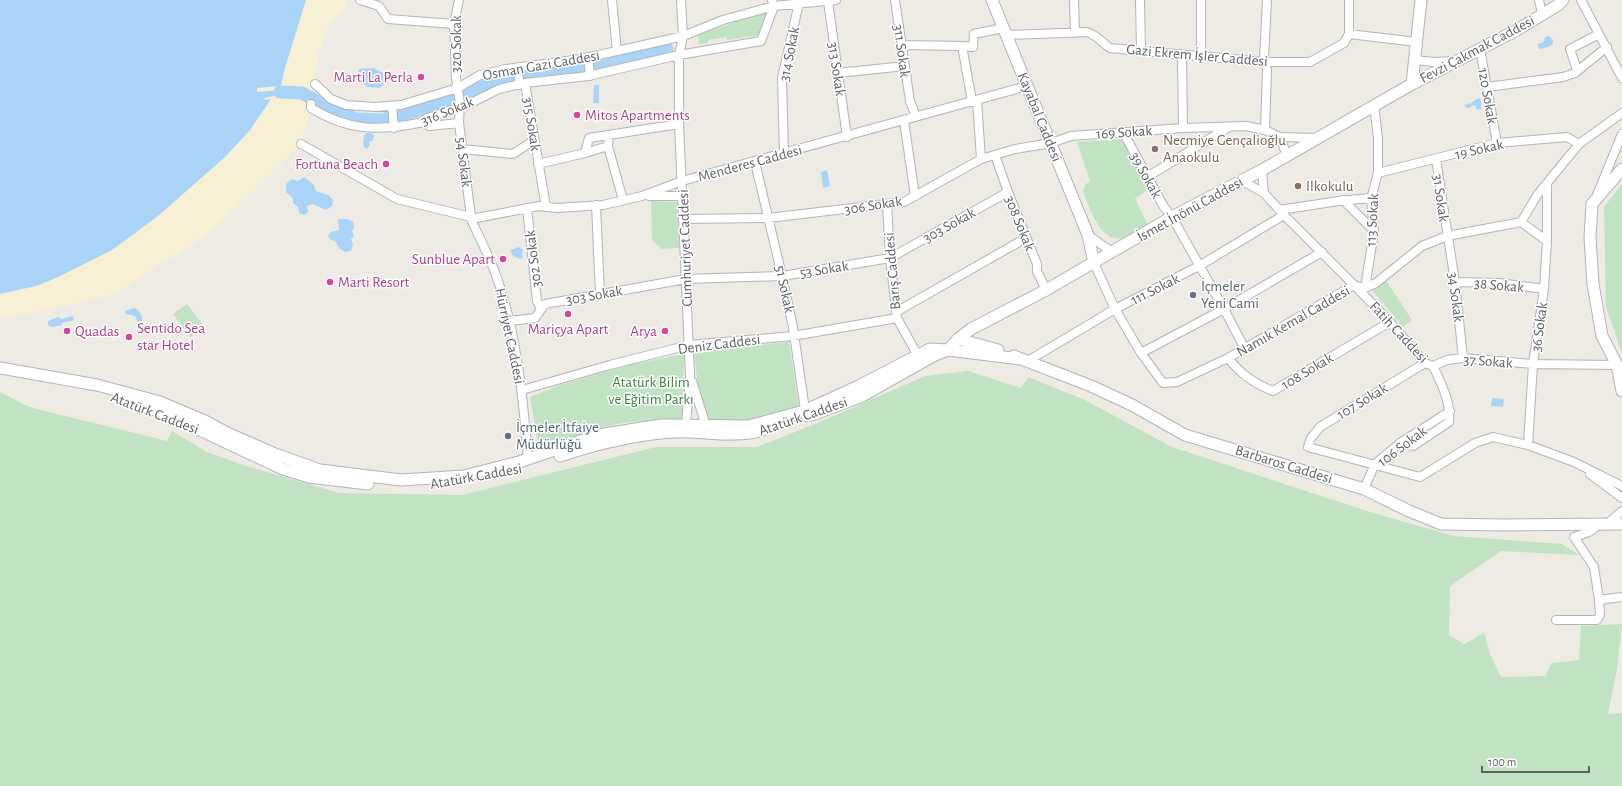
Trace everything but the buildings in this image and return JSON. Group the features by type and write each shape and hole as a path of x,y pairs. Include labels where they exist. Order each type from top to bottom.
{"street":[{"path":"360,0 379,6 388,19 454,24"},
{"name":"320 Sokak","path":"458,0 454,24 460,105"},
{"path":"612,0 617,51"},
{"name":"Cumhuriyet Caddesi","path":"681,0 683,36 679,55 679,124 690,376 688,429"},
{"name":"Osman Gazi Caddesi","path":"315,84 331,99 346,105 392,109 401,105 459,90 480,75 588,60 617,51 683,36 723,20 773,3 799,3 832,0"},
{"name":"313 Sokak","path":"832,0 838,73 847,137"},
{"name":"311 Sokak","path":"895,0 910,101"},
{"name":"Kayabal Caddesi","path":"992,0 1088,234 1094,263"},
{"path":"1074,0 1075,33"},
{"path":"1140,0 1141,51"},
{"path":"1201,0 1201,57"},
{"path":"1265,130 1267,0"},
{"path":"1349,0 1349,34 1418,42"},
{"path":"1412,84 1418,42 1421,0"},
{"path":"1539,0 1542,14"},
{"name":"Fevzi Çakmak Caddesi","path":"1412,84 1515,31 1563,0"},
{"path":"1581,0 1622,78"},
{"path":"679,55 761,41 773,3"},
{"name":"314 Sokak","path":"784,154 782,78 799,3"},
{"name":"Gazi Ekrem İşler Caddesi","path":"962,46 972,47 974,34 1005,31 1087,32 1095,34 1102,43 1110,48 1182,56 1265,62 1310,62 1344,43 1349,34"},
{"path":"1577,70 1570,49 1599,34"},
{"path":"902,45 962,46 975,101 981,159"},
{"path":"1487,87 1563,77 1575,73 1607,47"},
{"name":"120 Sokak","path":"1480,49 1497,143"},
{"name":"316 Sokak","path":"311,106 324,116 359,128 394,126 424,122 427,118 499,89 521,83 590,74 679,55"},
{"path":"1182,56 1183,128"},
{"path":"588,60 590,74"},
{"path":"1415,60 1434,62 1457,61"},
{"path":"838,73 905,66"},
{"name":"315 Sokak","path":"518,69 534,140 546,207"},
{"name":"İsmet İnönü Caddesi","path":"1108,254 1172,217 1262,170 1412,84"},
{"name":"Menderes Caddesi","path":"471,218 527,208 557,208 596,205 642,196 682,181 847,137 1027,86"},
{"path":"910,101 916,117"},
{"path":"910,101 906,111 906,120 915,196"},
{"name":"54 Sokak","path":"460,105 459,122 471,218"},
{"name":"113 Sokak","path":"1365,288 1373,230 1371,198 1378,173 1378,138 1374,105"},
{"path":"392,109 394,126"},
{"path":"1547,241 1521,222 1538,194 1579,144 1622,114"},
{"path":"424,122 429,126 459,122"},
{"path":"586,154 589,138 679,124"},
{"name":"169 Sokak","path":"1050,143 1071,136 1183,128 1246,126 1265,130 1280,136 1318,138"},
{"path":"1147,177 1230,127"},
{"name":"39 Sokak","path":"1123,132 1164,207 1172,217 1224,309 1245,349"},
{"path":"1622,134 1592,204 1590,238 1593,284 1602,336 1617,365 1622,391"},
{"path":"609,135 608,146 623,200"},
{"path":"1280,136 1287,156"},
{"name":"19 Sokak","path":"1378,173 1497,143 1567,137 1579,144"},
{"path":"462,149 513,154 534,140"},
{"name":"306 Sokak","path":"683,219 768,218 904,202 981,159 1015,149 1050,143"},
{"path":"301,144 397,199 471,218"},
{"name":"315 Sokak","path":"538,164 586,154 608,146"},
{"name":"308 Sokak","path":"995,155 1046,290"},
{"name":"31 Sokak","path":"1436,159 1447,236"},
{"name":"51 Sokak","path":"755,162 793,328 805,414"},
{"path":"1592,204 1622,169"},
{"path":"1262,170 1264,193"},
{"name":"Fatih Caddesi","path":"1241,180 1264,193 1281,213 1322,252 1390,322 1425,363 1433,366 1446,394 1450,411 1449,422 1413,446 1400,443"},
{"name":"36 Sokak","path":"1528,445 1533,364 1544,289 1547,241 1547,184"},
{"name":"303 Sokak","path":"890,258 1008,192"},
{"path":"642,196 682,196"},
{"path":"1281,213 1343,200 1371,198"},
{"path":"1343,200 1373,230"},
{"name":"Barış Caddesi","path":"888,204 890,258 896,315 918,356"},
{"path":"596,205 600,294"},
{"name":"302 Sokak","path":"527,208 537,301 541,309"},
{"name":"111 Sokak","path":"1023,360 1115,309 1199,266 1281,213"},
{"name":"Hürriyet Caddesi","path":"471,218 496,274 510,321 522,390 528,459"},
{"name":"Namık Kemal Caddesi","path":"1094,263 1115,309 1141,353 1163,383 1177,382 1245,349 1354,285 1365,288 1376,283 1422,246 1447,236 1521,222"},
{"path":"1088,234 1108,254"},
{"name":"34 Sokak","path":"1447,236 1463,358"},
{"name":"Deniz Caddesi","path":"522,390 610,365 689,345 793,336 896,315 1026,238"},
{"path":"1141,353 1224,309 1322,252"},
{"name":"Atatürk Caddesi","path":"0,368 97,385 160,402 205,421 227,433 275,454 320,470 401,480 464,476 528,459 598,435 661,425 703,430 749,426 805,414 862,396 933,356 948,350 958,339 972,330 1108,254"},
{"name":"53 Sokak","path":"686,279 782,276 890,258"},
{"name":"303 Sokak","path":"510,321 535,318 545,304 686,279"},
{"name":"38 Sokak","path":"1454,282 1499,283 1544,289"},
{"name":"108 Sokak","path":"1228,358 1238,370 1257,385 1273,392 1390,322"},
{"name":"Barbaros Caddesi","path":"958,339 1002,352 1091,386 1132,405 1185,434 1364,489 1409,511 1441,524 1622,524"},
{"name":"Atatürk Caddesi","path":"805,414 930,349 1023,360"},
{"name":"37 Sokak","path":"1433,366 1447,360 1463,358 1533,364 1617,365"},
{"name":"107 Sokak","path":"1374,466 1308,447 1311,438 1320,427 1425,363"},
{"name":"Atatürk Caddesi","path":"0,375 100,392 135,402 166,414 283,469 309,477 371,484 400,486 442,485 521,469 600,444 644,435 688,429"},
{"name":"Cumhuriyet Caddesi","path":"690,376 703,430"},
{"path":"1374,466 1420,477 1475,443 1493,437 1528,445 1574,462 1622,486"},
{"name":"106 Sokak","path":"1364,489 1374,466 1400,443"},
{"path":"1574,462 1622,498"},
{"path":"1556,620 1597,620 1600,615 1600,600 1594,567 1574,537 1589,532 1622,512"},
{"path":"1600,600 1622,597"}],"green space":[{"path":"769,10 761,35 727,40 727,37 708,40 708,43 699,44 698,35 733,23 732,20 737,19 738,21"},
{"path":"1123,139 1147,182 1148,187 1144,193 1135,198 1148,226 1128,237 1116,239 1109,236 1097,224 1089,206 1083,191 1086,184 1090,181 1077,142"},
{"path":"1622,184 1622,354 1606,307 1604,207"},
{"path":"651,201 678,202 679,248 662,249 652,240"},
{"path":"1385,279 1412,320 1403,327 1370,288"},
{"path":"187,304 204,326 190,337 173,314"},
{"path":"789,342 799,408 751,422 709,421 698,387 694,352"},
{"name":"Atatürk Bilim ve Eğitim Parkı","path":"684,354 682,421 641,421 617,424 587,432 539,449 530,397 560,385 629,365"},
{"path":"968,371 1021,388 1028,377 1085,400 1172,447 1370,512 1454,536 1562,544 1579,555 1501,551 1450,586 1449,635 1464,644 1484,633 1490,654 1501,677 1545,676 1552,663 1579,660 1581,626 1622,624 1617,669 1608,714 1622,713 1622,786 0,786 0,392 29,407 167,441 172,431 207,452 243,465 339,493 462,495 656,447 757,447 820,422 925,376"}],"sand":[{"path":"306,0 348,0 345,10 332,22 326,32 318,54 311,108 301,144 209,234 118,292 109,296 11,318 0,319 0,294 36,286 58,277 112,250 158,216 225,157 250,130 271,100 264,100 264,98 279,95 280,90 257,92 257,87 280,86"}],"water":[{"path":"0,0 306,0 284,71 281,86 257,88 257,92 280,90 279,95 264,98 265,100 271,99 250,130 225,157 158,216 112,250 58,277 36,286 0,294"},
{"path":"1549,36 1553,40 1552,44 1540,49 1538,44 1544,42 1545,37"},
{"path":"374,68 383,73 386,81 380,88 368,87 356,78 359,69"},
{"path":"594,85 599,85 599,103 593,103"},
{"path":"1479,98 1481,101 1481,110 1476,109 1476,106 1473,105 1467,108 1464,105 1472,103"},
{"path":"366,133 371,133 374,136 373,140 369,142 370,146 366,149 363,145 364,136"},
{"path":"827,170 830,186 823,188 821,172"},
{"path":"304,177 314,185 316,191 328,195 333,200 332,206 326,210 313,204 307,206 308,212 304,215 299,213 298,207 293,203 293,198 286,192 286,184 292,179 298,181"},
{"path":"338,219 353,221 354,227 352,231 354,236 351,239 353,245 351,251 345,252 340,249 335,241 331,240 328,236 331,232 339,230"},
{"path":"519,247 523,250 523,257 521,259 513,256 510,250"},
{"path":"134,308 140,313 142,321 138,322 135,316 126,314 125,311"},
{"path":"73,316 74,320 62,323 62,325 52,327 48,325 48,321 58,317 61,319"},
{"path":"1492,398 1504,399 1503,407 1491,406"}],"waterway":[{"path":"280,92 302,93 322,104 356,119 382,120 427,108 472,93 495,79 604,66 667,49"}],"place":[{"name":"Marti La Perla","path":"421,77"},
{"name":"Mitos Apartments","path":"577,115"},
{"name":"Necmiye Gençalioğlu Anaokulu","path":"1155,149"},
{"name":"Fortuna Beach","path":"386,164"},
{"name":"Ilkokulu","path":"1298,186"},
{"name":"Sunblue Apart","path":"503,259"},
{"name":"Marti Resort","path":"330,282"},
{"name":"İçmeler Yeni Cami","path":"1193,295"},
{"name":"Mariçya Apart","path":"568,314"},
{"name":"Quadas","path":"67,331"},
{"name":"Arya","path":"665,331"},
{"name":"Sentido Sea star Hotel","path":"129,337"},
{"name":"İçmeler İtfaiye Müdürlüğü","path":"508,436"}]}
